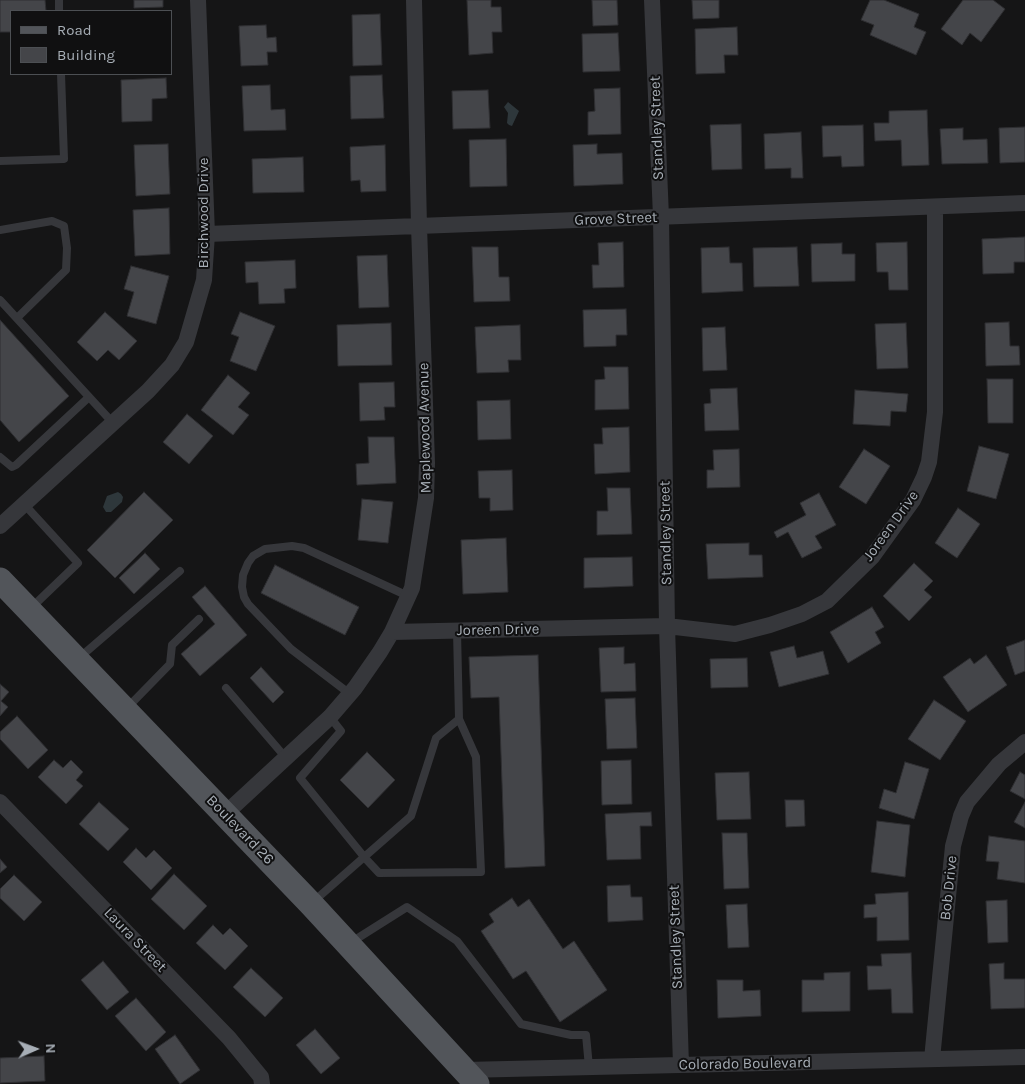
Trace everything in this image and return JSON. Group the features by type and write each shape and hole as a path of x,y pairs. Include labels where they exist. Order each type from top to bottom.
{"main road":[{"name":"Boulevard 26","path":"4,592 29,610 349,944 471,1077"}],"street":[{"name":"Birchwood Drive","path":"0,526 148,392 172,366 186,342 204,280 207,234 198,0"},
{"name":"Maplewood Avenue","path":"225,814 330,717 350,694 392,632 412,588 426,498 427,463 414,0"},
{"name":"Standley Street","path":"652,0 661,217 667,626 681,1065"},
{"name":"Grove Street","path":"207,234 1025,203"},
{"name":"Joreen Drive","path":"392,632 667,626 736,634 770,626 802,614 827,601 872,557 913,500 929,462 935,412 935,207"},
{"name":"Bob Drive","path":"932,1059 953,846 961,816 967,802 999,764 1025,742"},
{"name":"Laura Street","path":"0,802 229,1038 261,1077 262,1084"},
{"name":"Colorado Boulevard","path":"471,1077 589,1067 1025,1056"}],"lane":[{"path":"0,161 64,159 61,75"},
{"path":"0,230 52,221 64,226 67,248 66,270 17,318"},
{"path":"0,300 113,423"},
{"path":"0,457 12,466 16,466 89,397"},
{"path":"24,504 78,563 29,610"},
{"path":"350,694 291,648 248,604 242,587 243,575 248,563 253,556 265,549 292,546 304,548 408,596"},
{"path":"77,660 180,571"},
{"path":"125,710 170,664 172,645 199,619"},
{"path":"330,717 341,731 300,778 364,858 379,873 481,872 476,757 459,719 457,631"},
{"path":"226,688 286,758"},
{"path":"311,904 411,816 436,738 459,719"},
{"path":"349,944 407,907 457,941 521,1024 570,1034 586,1035 589,1067"}],"shaded area":[{"path":"508,102 519,111 512,126 507,123 508,113 504,107"},
{"path":"118,492 123,497 122,502 111,512 106,512 103,507 107,496"}],"building":[{"path":"0,0 45,0 46,10 10,10 10,32 0,32"},
{"path":"134,0 163,0 163,7 134,8"},
{"path":"467,0 491,0 491,7 501,7 502,32 492,32 493,53 469,55"},
{"path":"592,0 617,0 618,25 593,26"},
{"path":"692,0 719,0 719,18 693,19"},
{"path":"870,0 884,0 919,14 914,27 926,32 916,55 870,35 874,25 861,20"},
{"path":"963,0 993,0 1005,9 981,42 970,33 962,45 941,29"},
{"path":"380,14 382,65 353,66 352,15"},
{"path":"266,25 267,38 276,37 277,52 267,52 268,65 241,66 239,26"},
{"path":"737,27 738,55 724,55 725,73 696,74 695,29"},
{"path":"618,33 620,71 583,72 582,34"},
{"path":"382,75 384,118 351,119 350,76"},
{"path":"166,78 167,98 152,99 152,121 122,122 121,80"},
{"path":"270,85 271,110 285,109 286,130 244,131 242,86"},
{"path":"620,88 621,134 588,135 588,112 595,111 594,89"},
{"path":"488,90 490,128 453,129 452,91"},
{"path":"927,110 929,165 902,166 901,140 875,141 874,123 889,123 889,111"},
{"path":"741,124 742,169 712,170 710,125"},
{"path":"863,125 864,166 842,167 841,156 823,157 822,126"},
{"path":"1025,127 1025,162 1000,163 999,128"},
{"path":"963,128 963,140 987,139 988,163 942,164 940,129"},
{"path":"801,132 803,178 791,178 791,168 765,169 764,134"},
{"path":"506,139 507,186 470,187 469,140"},
{"path":"168,144 170,194 136,196 134,145"},
{"path":"597,144 597,154 622,153 623,184 574,186 573,145"},
{"path":"385,145 386,191 361,192 360,180 351,181 350,147"},
{"path":"303,157 304,192 253,193 252,159"},
{"path":"169,208 170,254 135,256 133,210"},
{"path":"1025,237 1025,262 1014,262 1014,273 983,274 982,239"},
{"path":"623,242 624,287 593,288 592,265 599,265 598,243"},
{"path":"907,242 908,290 889,290 888,272 877,272 876,243"},
{"path":"842,243 842,254 855,254 855,281 812,282 811,244"},
{"path":"472,247 498,247 499,277 509,277 510,301 474,302"},
{"path":"729,247 730,263 742,263 743,291 702,293 701,248"},
{"path":"797,247 799,286 754,287 753,248"},
{"path":"387,255 389,307 359,308 357,256"},
{"path":"295,260 296,288 284,289 285,303 259,304 258,282 246,283 245,262"},
{"path":"131,266 169,276 156,324 127,316 134,292 124,289"},
{"path":"626,309 627,335 616,335 616,346 584,347 583,310"},
{"path":"105,312 137,341 119,360 108,350 97,361 77,342"},
{"path":"240,312 275,326 256,371 230,361 239,337 231,334"},
{"path":"0,320 69,396 19,442 0,420"},
{"path":"1009,322 1010,346 1019,346 1020,365 986,366 985,323"},
{"path":"391,323 392,365 338,366 337,325"},
{"path":"906,323 908,368 877,369 875,324"},
{"path":"520,325 521,360 508,360 509,372 477,373 475,327"},
{"path":"725,327 727,370 703,371 702,328"},
{"path":"604,367 628,367 629,409 595,410 595,380 605,379"},
{"path":"228,375 250,393 238,407 249,415 233,435 201,410"},
{"path":"987,379 1013,379 1013,423 988,423"},
{"path":"394,382 395,407 384,407 385,420 360,421 359,383"},
{"path":"737,388 739,430 705,431 704,404 711,403 710,389"},
{"path":"855,390 908,394 906,412 891,411 890,426 853,424"},
{"path":"510,400 511,439 478,440 477,401"},
{"path":"187,414 213,436 189,464 163,442"},
{"path":"629,427 630,472 595,474 594,444 603,444 602,428"},
{"path":"368,437 394,437 396,483 357,485 356,464 369,463"},
{"path":"979,446 1009,454 996,499 967,491"},
{"path":"739,449 740,487 707,488 707,470 714,470 713,450"},
{"path":"864,449 890,466 866,504 839,487"},
{"path":"512,470 513,510 490,511 490,498 479,498 478,471"},
{"path":"607,488 630,488 632,534 597,535 597,511 608,511"},
{"path":"144,492 173,520 115,578 87,550"},
{"path":"819,493 836,525 815,536 822,548 802,558 788,532 777,538 774,532 806,515 800,503"},
{"path":"362,499 393,502 388,543 358,540"},
{"path":"958,508 980,524 957,558 935,543"},
{"path":"506,538 508,592 463,594 461,540"},
{"path":"749,543 749,555 762,555 763,577 708,579 706,544"},
{"path":"145,553 160,569 134,594 119,578"},
{"path":"632,557 633,586 584,588 584,558"},
{"path":"914,563 933,581 924,590 932,597 909,621 883,596"},
{"path":"275,565 359,607 345,635 261,593"},
{"path":"205,586 247,635 200,676 181,654 215,624 192,597"},
{"path":"872,607 884,627 875,632 881,643 848,663 830,632"},
{"path":"1025,640 1025,671 1015,675 1006,647"},
{"path":"794,646 797,658 823,651 829,674 779,687 770,652"},
{"path":"624,647 624,664 635,663 636,691 601,692 599,648"},
{"path":"538,655 545,866 505,868 499,697 471,698 469,657"},
{"path":"986,655 1007,685 968,712 943,677 970,658 974,664"},
{"path":"747,658 748,687 711,688 710,659"},
{"path":"261,667 284,692 273,703 250,678"},
{"path":"0,684 9,692 1,701 8,707 0,716"},
{"path":"635,698 637,748 607,749 605,699"},
{"path":"934,700 966,721 940,760 908,739"},
{"path":"17,716 48,750 28,769 0,739 0,732"},
{"path":"367,752 395,780 368,808 340,780"},
{"path":"54,760 63,768 71,760 83,772 76,780 83,786 66,804 38,777"},
{"path":"631,760 632,804 602,805 601,761"},
{"path":"905,762 929,769 914,819 879,808 884,789 896,793"},
{"path":"749,772 751,819 717,820 715,773"},
{"path":"1020,772 1025,775 1025,799 1010,791"},
{"path":"785,800 804,800 805,826 786,827"},
{"path":"99,802 129,829 108,851 79,824"},
{"path":"1025,802 1025,828 1014,822"},
{"path":"651,812 652,826 640,826 641,859 607,860 605,814"},
{"path":"877,821 910,825 905,877 871,872"},
{"path":"722,833 747,833 749,888 724,889"},
{"path":"989,836 1025,841 1025,883 997,879 999,862 986,861"},
{"path":"136,848 146,858 154,850 172,868 151,890 123,862"},
{"path":"0,859 7,867 0,873"},
{"path":"174,874 207,906 184,930 151,899"},
{"path":"14,875 42,902 24,921 0,898 0,889"},
{"path":"630,885 631,897 642,897 643,920 608,922 607,886"},
{"path":"908,892 909,940 877,941 877,917 864,918 864,905 876,904 875,894"},
{"path":"512,898 518,907 529,899 563,949 574,941 607,990 560,1022 526,971 513,979 481,931 494,922 489,914"},
{"path":"1007,900 1008,942 988,943 986,901"},
{"path":"747,904 749,947 728,948 726,905"},
{"path":"213,925 223,935 230,928 248,946 225,970 196,943"},
{"path":"911,953 913,1013 892,1013 891,989 868,990 867,966 882,966 881,954"},
{"path":"103,961 129,992 107,1010 81,980"},
{"path":"1004,963 1004,979 1025,979 1025,1008 991,1009 989,964"},
{"path":"251,968 283,998 265,1017 233,987"},
{"path":"850,972 850,1011 802,1012 802,980 824,980 824,973"},
{"path":"717,980 743,980 743,991 760,990 761,1016 718,1018"},
{"path":"136,998 166,1032 146,1051 115,1016"},
{"path":"315,1029 340,1058 321,1074 296,1045"},
{"path":"175,1035 200,1070 180,1084 155,1049"},
{"path":"44,1056 45,1081 0,1083 0,1058"}]}
